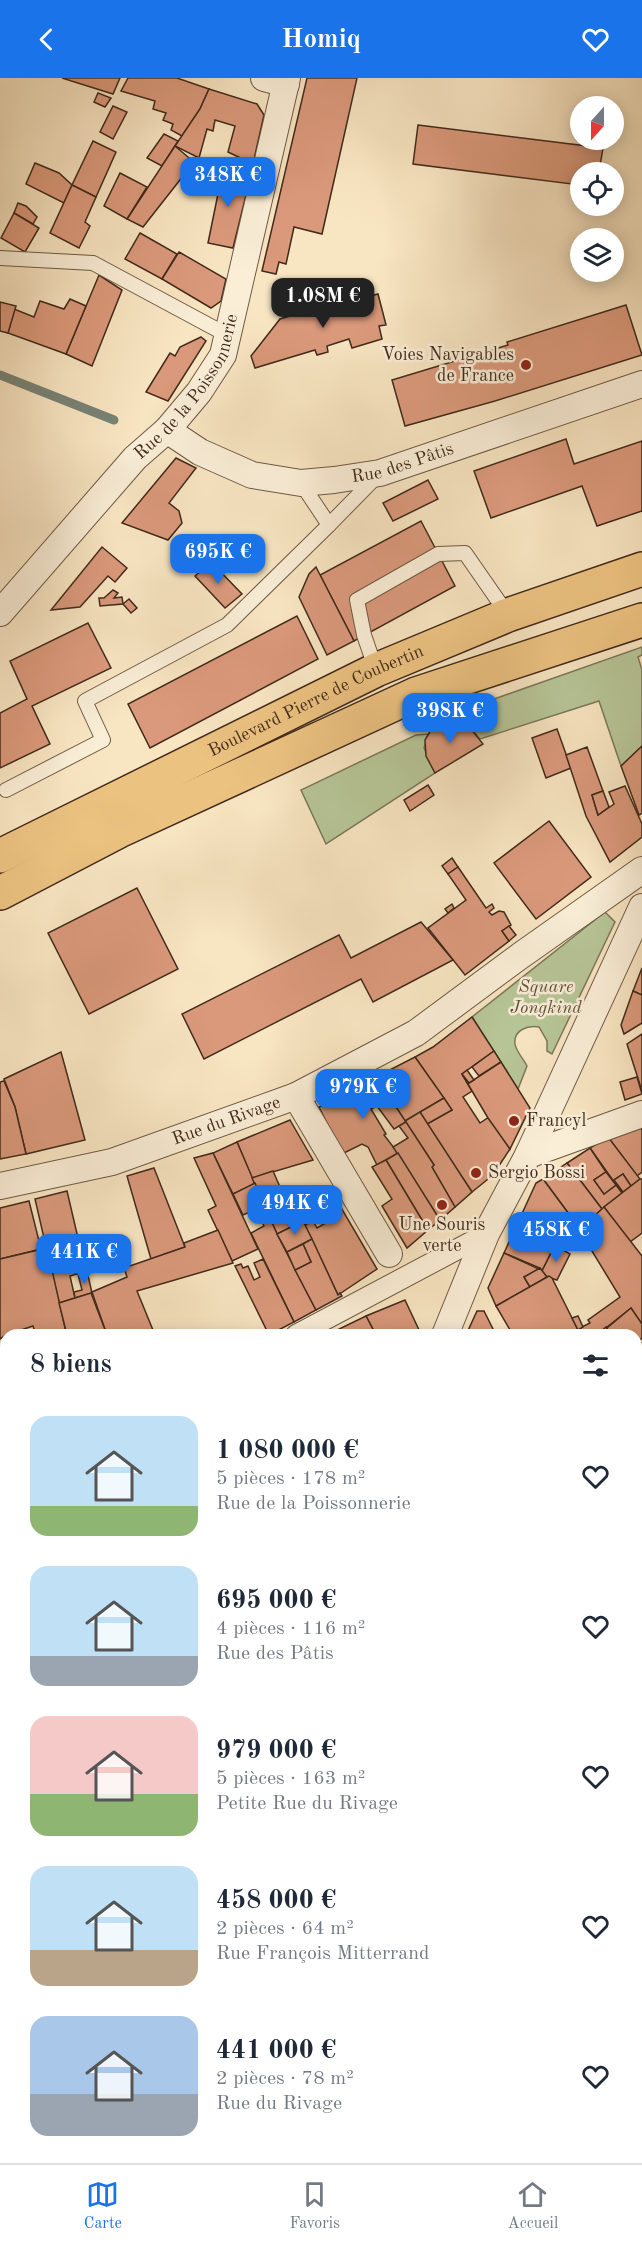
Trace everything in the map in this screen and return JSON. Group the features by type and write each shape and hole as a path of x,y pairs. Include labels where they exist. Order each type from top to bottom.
{"main road":[{"name":"Boulevard Pierre de Coubertin","path":"0,856 376,670 508,615 642,569"},
{"name":"Boulevard Pierre de Coubertin","path":"0,893 119,831 416,694 642,620"}],"street":[{"name":"Rue de la Poissonnerie","path":"0,614 135,458 167,429 199,392 223,355 229,336 279,80"},
{"name":"Rue des Pâtis","path":"167,429 200,452 252,475 301,483 380,473 642,384"},
{"name":"Rue du Rivage","path":"0,1186 112,1162 296,1095 416,1033 642,870"},
{"path":"447,1329 486,1234 528,1155 642,907"},
{"path":"296,1095 403,1278"},
{"path":"528,1155 642,1114"},
{"path":"323,1329 403,1278 486,1234"}],"lane":[{"path":"0,258 93,263 229,336"},
{"path":"6,790 103,740 85,702 226,625 380,473"},
{"path":"301,483 329,525"},
{"path":"376,670 364,635 357,600 438,554 465,553 508,615"}],"green space":[{"path":"642,647 642,655 638,657 642,670 642,746 621,766 599,701 480,739 467,724 452,720 457,712"},
{"path":"428,734 424,748 435,773 326,844 301,790 416,735"},
{"name":"Square Jongkind","path":"605,912 615,922 552,1054 547,1051 547,1041 539,1027 522,1029 516,1035 516,1047 527,1066 518,1089 472,1017"}],"building":[{"path":"62,78 120,78 113,94"},
{"path":"128,78 177,78 209,89 200,109 182,136 171,130 173,124 163,120 166,113 153,109 155,101 121,91"},
{"path":"307,78 357,78 322,234 294,227 286,264 279,262 276,274 262,271"},
{"path":"209,89 257,104 264,115 253,164 228,152 235,126 215,120 213,131 207,129 199,158 175,146 200,109"},
{"path":"98,93 111,98 105,107 94,102"},
{"path":"113,106 127,112 113,139 100,132"},
{"path":"418,125 570,144 570,150 603,150 601,162 570,162 570,184 413,164"},
{"path":"164,134 178,141 162,166 147,158"},
{"path":"93,141 116,152 96,197 72,185"},
{"path":"175,146 194,162 143,227 127,219"},
{"path":"35,163 59,173 72,185 64,203 26,184"},
{"path":"217,167 249,183 233,248 208,243 219,189 213,188"},
{"path":"120,173 147,187 127,219 104,206"},
{"path":"72,185 96,197 85,222 90,226 79,248 50,233"},
{"path":"18,203 26,206 37,217 33,224 14,213"},
{"path":"14,213 39,228 25,252 1,238"},
{"path":"140,233 177,254 162,279 125,259"},
{"path":"179,252 226,279 221,301 211,308 162,279"},
{"path":"99,275 122,290 92,366 66,354"},
{"path":"369,292 370,296 378,294 386,325 379,326 382,339 352,348 349,339 327,346 328,352 317,355 315,350 255,368 251,356 280,319"},
{"path":"70,299 86,306 66,354 8,333 14,309 34,317 40,301 64,309"},
{"path":"0,302 16,306 8,333 0,331"},
{"name":"Voies Navigables de France","path":"626,305 642,355 495,401 405,426 392,380 508,345 507,342"},
{"path":"201,337 206,341 168,401 146,392 170,353 175,356 180,347"},
{"path":"566,439 574,464 642,441 642,511 597,526 582,486 491,518 474,471"},
{"path":"176,458 196,468 169,503 179,511 182,523 168,540 122,523"},
{"path":"428,480 438,499 393,521 383,503"},
{"path":"421,521 455,586 354,641 320,575"},
{"path":"102,547 127,568 115,582 108,576 80,607 51,610"},
{"path":"211,562 242,594 225,608 195,576"},
{"path":"316,567 354,641 327,655 299,597 309,574"},
{"path":"113,590 118,593 114,598 122,597 123,604 100,606 99,598 104,598"},
{"path":"129,599 137,608 131,613 123,604"},
{"path":"297,616 318,659 150,748 128,704"},
{"path":"88,623 111,668 32,706 50,744 0,768 0,713 27,699 10,661"},
{"path":"452,720 467,724 483,744 435,773 426,756 425,740 432,728"},
{"path":"557,729 571,768 546,778 532,738"},
{"path":"642,746 642,813 639,815 621,766"},
{"path":"587,747 603,791 592,795 598,815 614,804 609,792 625,786 642,824 642,837 610,862 586,816 566,755"},
{"path":"428,785 434,795 410,811 404,800"},
{"path":"603,791 609,807 598,815 592,795"},
{"path":"549,821 591,877 536,919 494,863"},
{"path":"452,858 458,867 448,874 442,866"},
{"path":"458,867 486,908 492,904 494,908 489,912 492,915 499,911 504,912 511,925 502,931 509,941 465,975 428,928 466,900 448,874"},
{"path":"137,888 178,969 89,1014 48,933"},
{"path":"452,904 454,908 448,913 445,909"},
{"path":"421,922 453,960 373,1002 361,979 204,1059 182,1014 339,935 351,958"},
{"path":"509,926 516,935 509,941 502,931"},
{"path":"642,968 642,995 633,991"},
{"path":"633,991 642,995 642,1023 624,1034 621,1025"},
{"path":"472,1017 494,1051 462,1074 472,1091 463,1097 480,1123 489,1117 510,1149 493,1175 472,1192 427,1124 452,1110 415,1057 433,1047"},
{"path":"642,1034 642,1091 627,1044"},
{"path":"494,1051 501,1062 479,1076 472,1067"},
{"path":"61,1052 85,1140 26,1154 15,1107 4,1079"},
{"path":"415,1057 444,1098 405,1121 376,1077"},
{"path":"501,1062 530,1108 510,1149 488,1118 462,1074 469,1083"},
{"path":"467,1070 474,1080 469,1083 462,1074"},
{"path":"376,1077 406,1122 394,1129 377,1106 371,1109 386,1134 384,1135 398,1153 377,1165 368,1147 362,1144 342,1154 319,1107"},
{"path":"637,1077 642,1094 625,1100 620,1082"},
{"path":"4,1081 15,1107 26,1154 0,1159 0,1082"},
{"path":"444,1098 452,1110 427,1124 420,1112"},
{"path":"420,1112 472,1192 455,1207 432,1167 434,1165 405,1121"},
{"path":"290,1120 313,1160 252,1178 237,1142"},
{"path":"638,1121 642,1130 642,1172 637,1176 607,1136"},
{"path":"406,1122 434,1165 432,1167 455,1207 440,1220 393,1147 408,1138 399,1126"},
{"path":"608,1137 640,1179 631,1186 623,1174 614,1180 622,1193 590,1148"},
{"path":"237,1142 255,1184 233,1194 213,1153"},
{"path":"590,1148 606,1172 594,1180 604,1194 616,1185 622,1193 602,1209 567,1163"},
{"path":"213,1153 258,1249 232,1261 208,1210 216,1206 194,1158"},
{"path":"398,1153 440,1220 428,1230 386,1160"},
{"path":"386,1160 428,1230 407,1248 382,1206 392,1199 372,1167"},
{"path":"567,1163 602,1209 580,1229 543,1179"},
{"path":"154,1168 185,1247 151,1259 127,1176"},
{"path":"273,1171 294,1219 301,1217 303,1221 277,1234 252,1178"},
{"path":"606,1172 616,1185 604,1194 594,1180"},
{"path":"623,1174 631,1186 623,1192 614,1180"},
{"path":"543,1179 580,1229 566,1250 555,1245 542,1271 540,1268 504,1253 536,1183"},
{"path":"642,1179 642,1233 630,1242 604,1207"},
{"path":"255,1183 277,1234 316,1310 294,1322 251,1233 264,1226 256,1209 243,1215 233,1194"},
{"path":"67,1191 78,1238 60,1242 63,1252 80,1248 87,1271 70,1276 75,1298 59,1303 35,1199"},
{"path":"336,1199 377,1269 338,1295 305,1225 313,1221 317,1228 324,1224 321,1220 326,1217 321,1209"},
{"path":"29,1201 41,1249 0,1259 0,1208"},
{"path":"604,1207 642,1256 642,1324 631,1308 605,1329 578,1329 590,1323 588,1320 620,1297 581,1233 578,1238 574,1235"},
{"path":"303,1221 312,1239 287,1252 277,1234"},
{"path":"218,1230 233,1263 137,1291 153,1329 105,1329 92,1292 127,1277 124,1268 185,1247 184,1243"},
{"path":"574,1235 578,1238 573,1248 569,1245"},
{"path":"312,1239 338,1295 340,1293 342,1296 316,1310 295,1270 311,1262 303,1244"},
{"path":"303,1244 311,1262 295,1270 287,1252"},
{"path":"555,1245 570,1254 557,1280 547,1277 542,1271"},
{"path":"47,1248 65,1329 34,1329 33,1326 24,1329 0,1329 0,1259"},
{"path":"504,1253 539,1269 524,1277 530,1287 496,1306 488,1288"},
{"path":"263,1259 294,1322 281,1329 266,1329 235,1266 241,1264 243,1268 248,1266 254,1280 260,1277 254,1263"},
{"path":"540,1268 547,1277 530,1287 524,1277"},
{"path":"87,1271 92,1293 75,1298 74,1292 82,1290 78,1274"},
{"path":"549,1276 578,1329 509,1329 496,1306"},
{"path":"91,1293 105,1329 66,1329 59,1303"},
{"path":"405,1300 419,1329 373,1329 366,1316"},
{"path":"631,1308 642,1324 642,1329 607,1328"},
{"path":"477,1311 484,1311 493,1329 469,1329"},
{"path":"366,1316 373,1329 339,1329"},
{"path":"578,1316 583,1327 578,1329 572,1318"}],"waterway":[{"path":"0,375 114,420"}],"place":[{"name":"Voies Navigables de France","path":"526,365"},
{"name":"Francyl","path":"514,1121"},
{"name":"Sergio Bossi","path":"476,1173"},
{"name":"Une Souris verte","path":"442,1205"}]}
